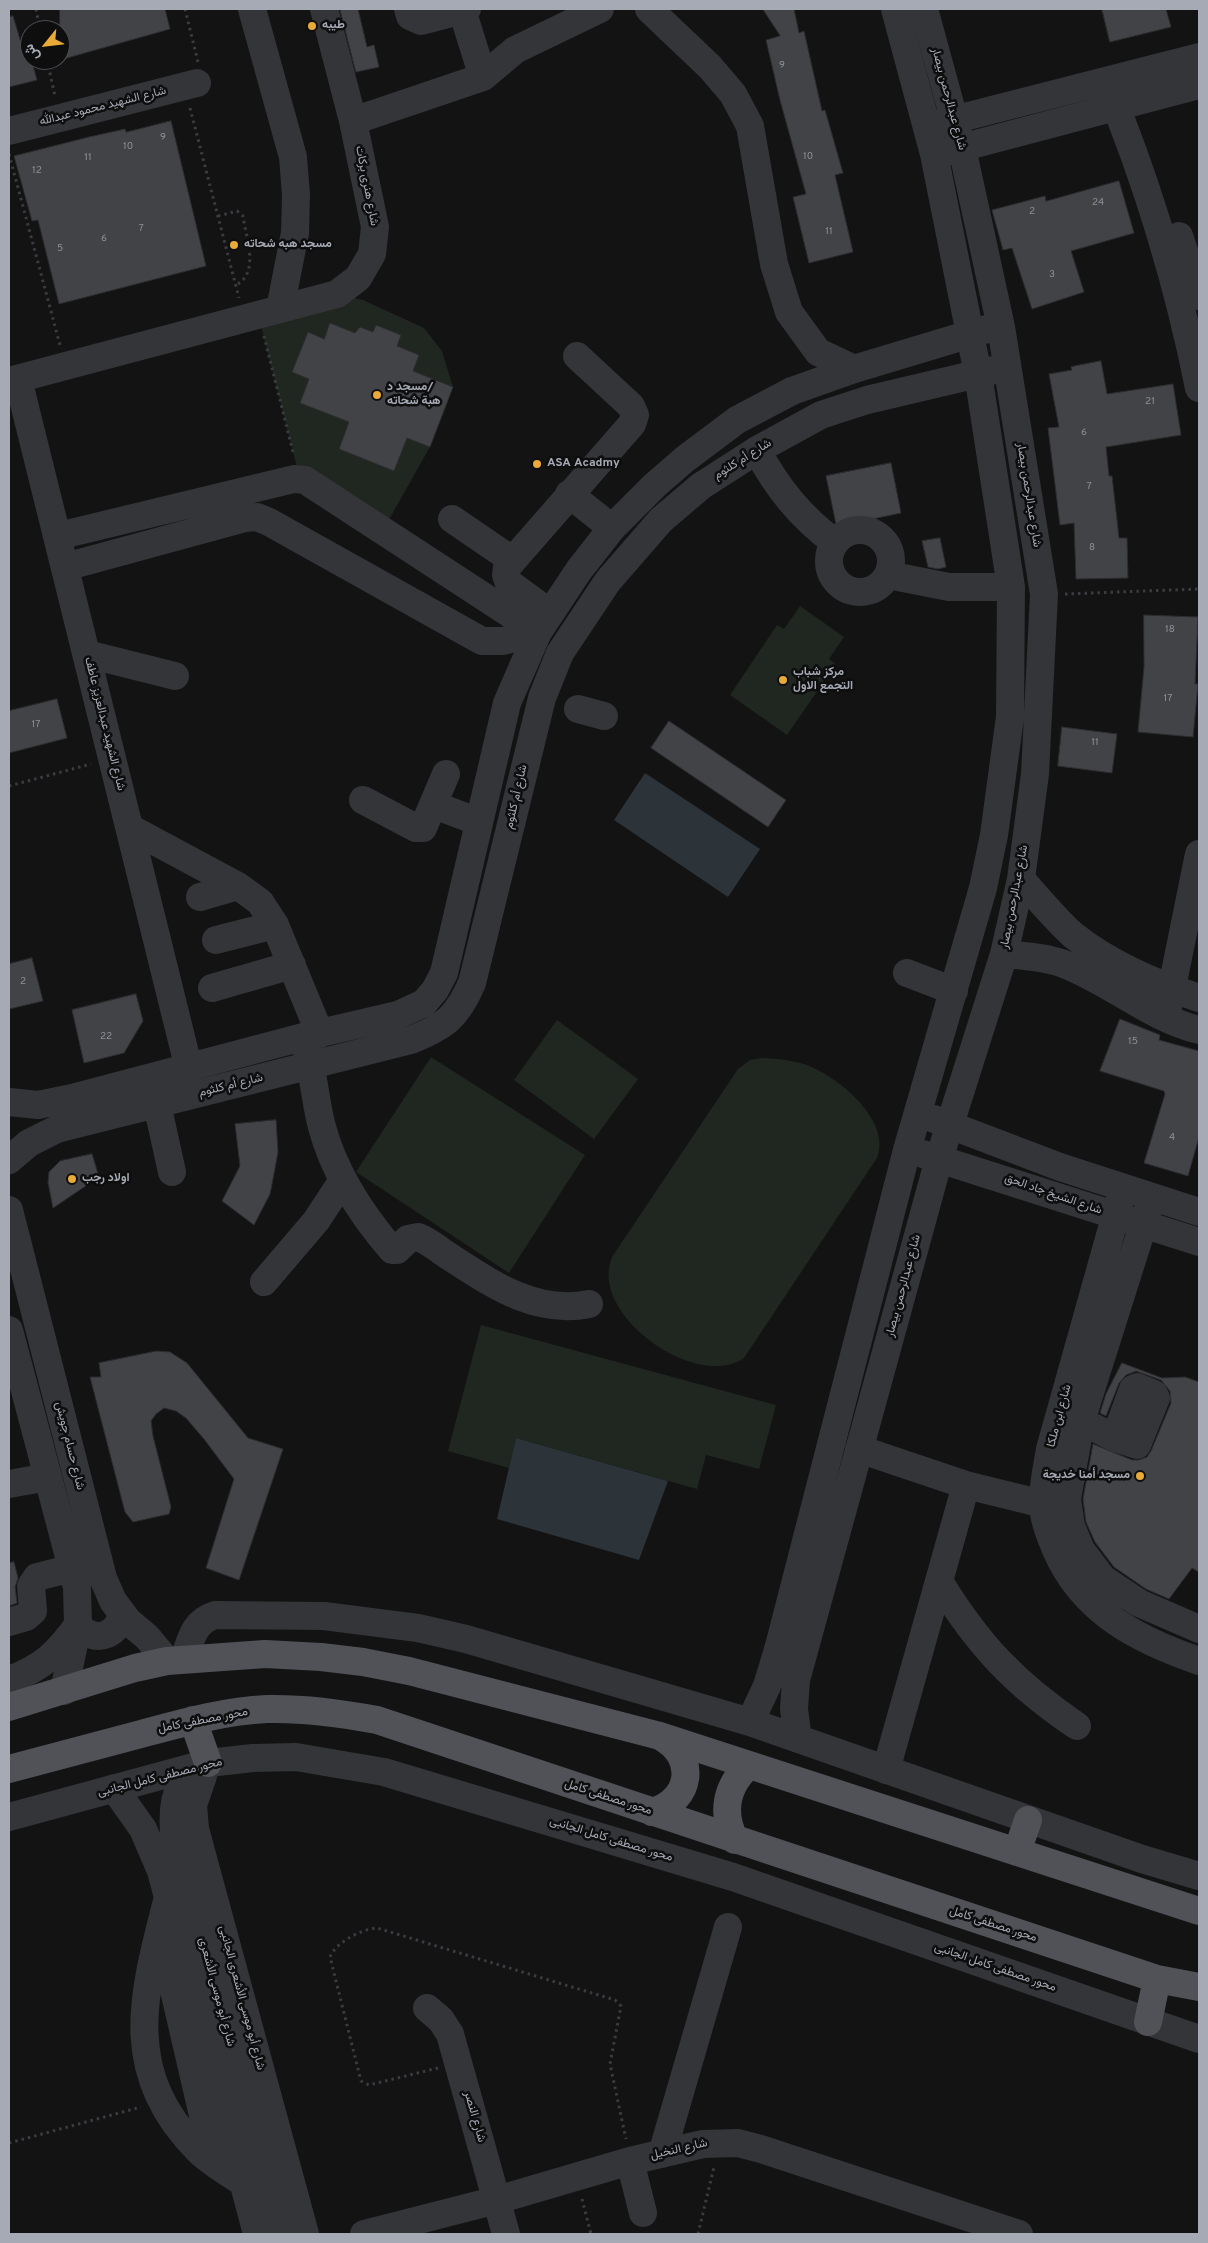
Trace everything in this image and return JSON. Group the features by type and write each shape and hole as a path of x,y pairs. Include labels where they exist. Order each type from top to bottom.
{"main road":[{"path":"11,1698 64,1691 135,1668 176,1660 265,1654 321,1657 363,1662 409,1671 660,1736 1199,1910"},
{"name":"محور مصطفى كامل","path":"9,1769 193,1720 229,1713 294,1709 340,1713 377,1720 1156,1979 1199,1987"},
{"path":"193,1720 208,1764"},
{"path":"652,1812 661,1810 677,1797 685,1780 684,1762 680,1754 668,1740 660,1736"},
{"path":"735,1840 728,1820 728,1800 735,1780 749,1765"},
{"path":"1017,1852 1028,1820"},
{"path":"1148,2022 1156,1979"}],"street":[{"path":"252,9 293,157 296,195 295,233 261,314"},
{"name":"شارع هنرى بركات","path":"13,380 336,294 358,278 372,254 375,227 353,121 324,9"},
{"path":"408,9 410,16 421,21 464,10 483,77"},
{"path":"353,121 483,77 515,50 600,9"},
{"path":"649,9 710,67 733,94 750,126 774,264 789,312 818,352 854,369"},
{"path":"750,1722 767,1686 779,1646 907,1150 983,888 994,835 1010,717 1011,588 978,374 934,154 895,9"},
{"name":"شارع عبدالرحمن بيصار","path":"798,1739 794,1709 796,1680 939,1159 1004,954 1021,879 1035,774 1044,594 1006,367 1001,326 962,148 924,9"},
{"path":"927,127 1199,58"},
{"path":"1116,80 1126,105 1157,159 1184,251 1194,295 1193,322 1199,388"},
{"name":"شارع الشهيد محمود عبدالله","path":"9,131 191,85"},
{"path":"934,154 1199,86"},
{"path":"9,1102 38,1105 189,1069 412,1010 424,1002 435,990 444,972 506,703 544,622 579,570 612,528 663,478 737,420 792,391 854,369 971,333 1001,326"},
{"path":"544,622 509,583 506,575 507,567 632,424 635,415 631,406 577,356"},
{"name":"شارع أم كلثوم","path":"9,1160 29,1144 57,1129 418,1038 447,1022 461,1007 472,983 561,704 560,653 582,617 634,549 661,520 701,486 757,450 821,415 867,400 1006,367"},
{"name":"شارع الشهيد عبدالعزيز عاطف","path":"13,380 58,536 189,1069"},
{"path":"757,450 771,477 789,502 810,524 834,542"},
{"path":"58,536 300,479 310,482 544,622"},
{"path":"569,494 612,528"},
{"path":"65,566 244,518 257,517 264,518 482,641 503,641 544,622"},
{"path":"452,519 512,560"},
{"path":"855,529 864,529 880,536 889,550 891,566 888,575 877,587 869,591 852,591 844,588 836,582 829,567 830,550 834,542 840,536 855,529"},
{"path":"888,575 949,587 1011,588"},
{"path":"87,654 175,676"},
{"path":"561,704 604,716"},
{"path":"363,800 420,829 426,825 446,774"},
{"path":"434,805 478,822"},
{"path":"130,828 238,886 260,902 275,925 292,965 311,1036 312,1066 322,1128 343,1180 392,1250 396,1250 408,1239 418,1236 476,1273 535,1303 562,1308 589,1304"},
{"path":"1166,1017 1199,854"},
{"path":"1004,954 1065,964 1166,1017 1196,1029 1199,999 1172,990 1097,952 1073,935 1021,879"},
{"path":"200,897 238,886"},
{"path":"216,940 275,925"},
{"path":"212,988 292,965"},
{"path":"907,973 954,991"},
{"path":"157,1104 172,1172"},
{"path":"918,1114 950,1124 1123,1189 1199,1212"},
{"name":"شارع الشيخ جاد الحق","path":"907,1150 1020,1183 1115,1217 1144,1224 1199,1242"},
{"path":"264,1282 316,1221 343,1180"},
{"name":"شارع ابن ملكا","path":"1123,1189 1062,1451 1071,1526 1081,1550 1103,1579 1138,1604 1199,1629"},
{"name":"شارع ابن ملكا","path":"1152,1197 1081,1421 1044,1479 1043,1504 1048,1531 1063,1566 1086,1599 1122,1627 1168,1650 1199,1661"},
{"name":"شارع حسام جويش","path":"9,1210 103,1578 113,1601 122,1613 147,1637 176,1660"},
{"path":"9,1330 78,1587 78,1625 64,1691"},
{"path":"29,1407 58,1398"},
{"path":"1081,1421 1115,1438"},
{"path":"859,1448 966,1485 1043,1504"},
{"path":"9,1484 48,1477"},
{"path":"886,1770 966,1485"},
{"path":"9,1622 26,1617 33,1611 31,1586 37,1577 72,1568"},
{"path":"939,1581 960,1616 984,1648 1044,1704 1077,1726"},
{"path":"78,1625 88,1634 101,1636 114,1631 121,1620 122,1613"},
{"path":"176,1660 195,1628 205,1618 215,1615 324,1616 368,1620 418,1628 466,1639 750,1722 1028,1820 1142,1859 1199,1876"},
{"path":"11,1698 60,1650 78,1625"},
{"name":"محور مصطفى كامل الجانبى","path":"9,1817 208,1764 253,1758 296,1757 384,1772 733,1877 1199,2039"},
{"name":"شارع أبو موسى الأشعرى","path":"208,1764 191,1772 180,1784 173,1816 174,1832 280,2234"},
{"name":"شارع أبو موسى الأشعرى الجانبى","path":"208,1764 196,1795 193,1815 194,1822 305,2234"},
{"name":"شارع أبو موسى الأشعرى","path":"114,1788 143,1829 161,1871 257,2234"},
{"path":"168,1895 147,1984 143,2014 146,2052 151,2074 162,2101 178,2128 199,2151 244,2183"},
{"path":"662,2154 728,1927"},
{"path":"160,1928 214,2162"},
{"name":"شارع النصر","path":"427,2008 441,2020 450,2034 506,2234"},
{"name":"شارع النخيل","path":"364,2234 498,2200 630,2161 719,2142 761,2149 1020,2234"},
{"path":"630,2161 643,2213"}],"path":[{"path":"185,9 202,78 191,85 218,216 236,285 261,314 300,479"},
{"path":"49,70 60,117"},
{"path":"9,154 65,365"},
{"path":"218,216 237,211 243,216 250,264 249,273 244,281 236,285"},
{"path":"1044,594 1199,589"},
{"path":"9,786 113,759"},
{"path":"458,2063 369,2085 361,2082 330,1957 331,1952 362,1931 377,1928 615,2000 621,2006 610,2064 630,2161"},
{"path":"9,2143 162,2101"},
{"path":"698,2234 719,2142"},
{"path":"576,2177 591,2234"}],"shaded area":[{"path":"337,294 363,300 424,328 442,351 453,387 430,447 383,530 300,479 258,314"},
{"name":"مركز شباب التجمع الاول","path":"800,606 844,637 829,659 836,664 787,735 730,695 777,625 784,629"},
{"path":"645,773 760,849 728,897 614,820"},
{"path":"557,1020 638,1079 594,1139 514,1080"},
{"path":"431,1057 585,1155 509,1273 356,1172"},
{"path":"763,1058 804,1064 828,1075 852,1094 863,1106 877,1131 880,1145 877,1158 744,1358 724,1366 701,1364 676,1356 652,1342 631,1324 616,1302 609,1280 612,1257 738,1069 750,1060"},
{"path":"481,1325 776,1405 759,1469 706,1455 697,1489 516,1438 509,1468 448,1451"},
{"path":"516,1438 668,1481 639,1560 497,1519"}],"building":[{"path":"60,9 165,9 170,29 70,57 70,20 60,20"},
{"path":"340,9 358,9 367,47 374,45 379,67 356,72"},
{"path":"763,9 794,9 799,33 804,31 822,111 825,110 843,173 835,175 853,252 809,263 793,197 806,194 780,100 766,40 780,36"},
{"path":"1102,9 1166,9 1171,27 1110,42"},
{"path":"13,16 20,39 20,70 34,70 37,80 9,87 9,17"},
{"path":"171,121 206,266 59,304 38,220 32,221 14,156 89,137 125,129 126,132"},
{"path":"1119,181 1134,233 1071,251 1084,292 1032,309 1012,248 1003,250 992,210 1045,196 1046,201"},
{"name":"مسجد د/ هبة شحاته","path":"330,323 355,333 360,327 373,332 376,325 401,335 397,346 419,355 413,371 453,387 430,447 407,438 394,471 339,449 349,422 300,403 309,379 292,372 308,332 324,339"},
{"path":"1101,361 1107,394 1173,384 1181,435 1106,447 1109,476 1112,476 1119,538 1127,538 1128,578 1076,579 1074,523 1060,525 1048,428 1059,427 1049,374 1072,370 1071,367"},
{"path":"891,463 901,513 839,526 836,524 826,476"},
{"path":"940,538 946,567 938,569 928,567 922,541"},
{"path":"1144,615 1198,617 1195,684 1198,684 1193,737 1138,732 1144,667"},
{"path":"57,699 67,738 9,753 9,711"},
{"path":"669,721 786,800 768,827 651,748"},
{"path":"1062,727 1117,734 1112,773 1058,766"},
{"path":"32,958 43,1001 9,1009 9,964"},
{"path":"136,994 143,1021 124,1053 84,1063 72,1010"},
{"path":"1120,1019 1160,1035 1159,1040 1199,1051 1199,1137 1188,1176 1144,1163 1165,1094 1164,1091 1100,1071"},
{"path":"276,1120 278,1152 270,1194 254,1225 222,1201 240,1166 235,1124"},
{"name":"اولاد رجب","path":"92,1154 99,1177 53,1208 48,1182 49,1172 60,1161"},
{"path":"157,1351 170,1352 187,1363 248,1438 283,1449 239,1580 206,1568 234,1479 204,1439 186,1418 176,1411 164,1408 151,1421 171,1507 169,1514 133,1522 125,1512 90,1377 101,1377 99,1363"},
{"name":"مسجد أمنا خديجة","path":"1122,1363 1162,1378 1185,1377 1199,1382 1199,1572 1192,1568 1169,1599 1146,1589 1114,1567 1095,1542 1086,1522 1083,1499 1093,1444 1132,1460 1147,1457 1171,1403 1170,1391 1161,1380 1136,1371 1126,1375 1119,1383 1106,1416 1100,1413 1106,1394"},
{"path":"14,1562 18,1578 15,1587 17,1603 9,1606 9,1563"}],"place":[{"name":"طيبه","path":"312,26"},
{"name":"مسجد هبه شحاته","path":"234,245"},
{"name":"مسجد د/ هبة شحاته","path":"377,395"},
{"name":"ASA Acadmy","path":"537,464"},
{"name":"مركز شباب التجمع الاول","path":"783,680"},
{"name":"اولاد رجب","path":"72,1179"},
{"name":"مسجد أمنا خديجة","path":"1140,1476"}]}
